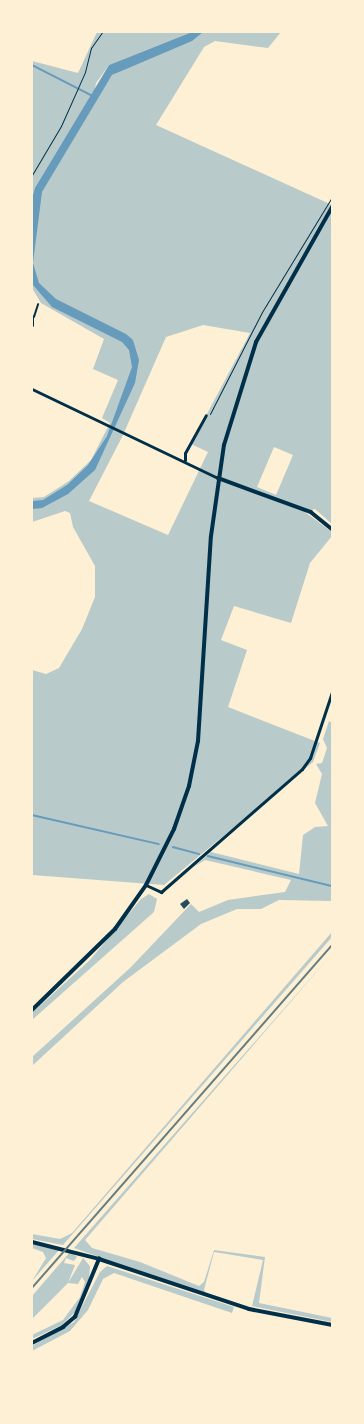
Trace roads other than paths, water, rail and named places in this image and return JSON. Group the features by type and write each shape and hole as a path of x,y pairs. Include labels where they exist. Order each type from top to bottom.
{"main road":[{"path":"32,1010 104,940 146,885 174,829 189,786 198,741 218,478 234,404 256,342 332,206"},
{"path":"32,1242 99,1259 249,1309 332,1325"}],"street":[{"path":"32,325 33,317"},
{"path":"32,389 123,435 185,460 218,478 311,512 332,529"},
{"path":"185,460 185,453 207,415"},
{"path":"146,885 161,892 302,769 310,758 332,692"},
{"path":"32,1343 63,1327 76,1317 99,1259"}],"lane":[{"path":"33,317 38,305"}],"water":[{"path":"192,32 203,32 192,41 112,75 42,192 33,263 39,283 56,299 126,334 133,340 139,360 135,383 95,470 68,494 42,508 32,509 32,501 43,500 67,485 88,465 107,436 132,367 129,350 122,342 52,307 33,285 32,199 35,188 109,65"}],"waterway":[{"path":"32,65 91,95"},
{"path":"32,815 159,844"},
{"path":"173,847 199,854"},
{"path":"208,856 332,886"}],"railway":[{"path":"32,1288 332,945"}]}
